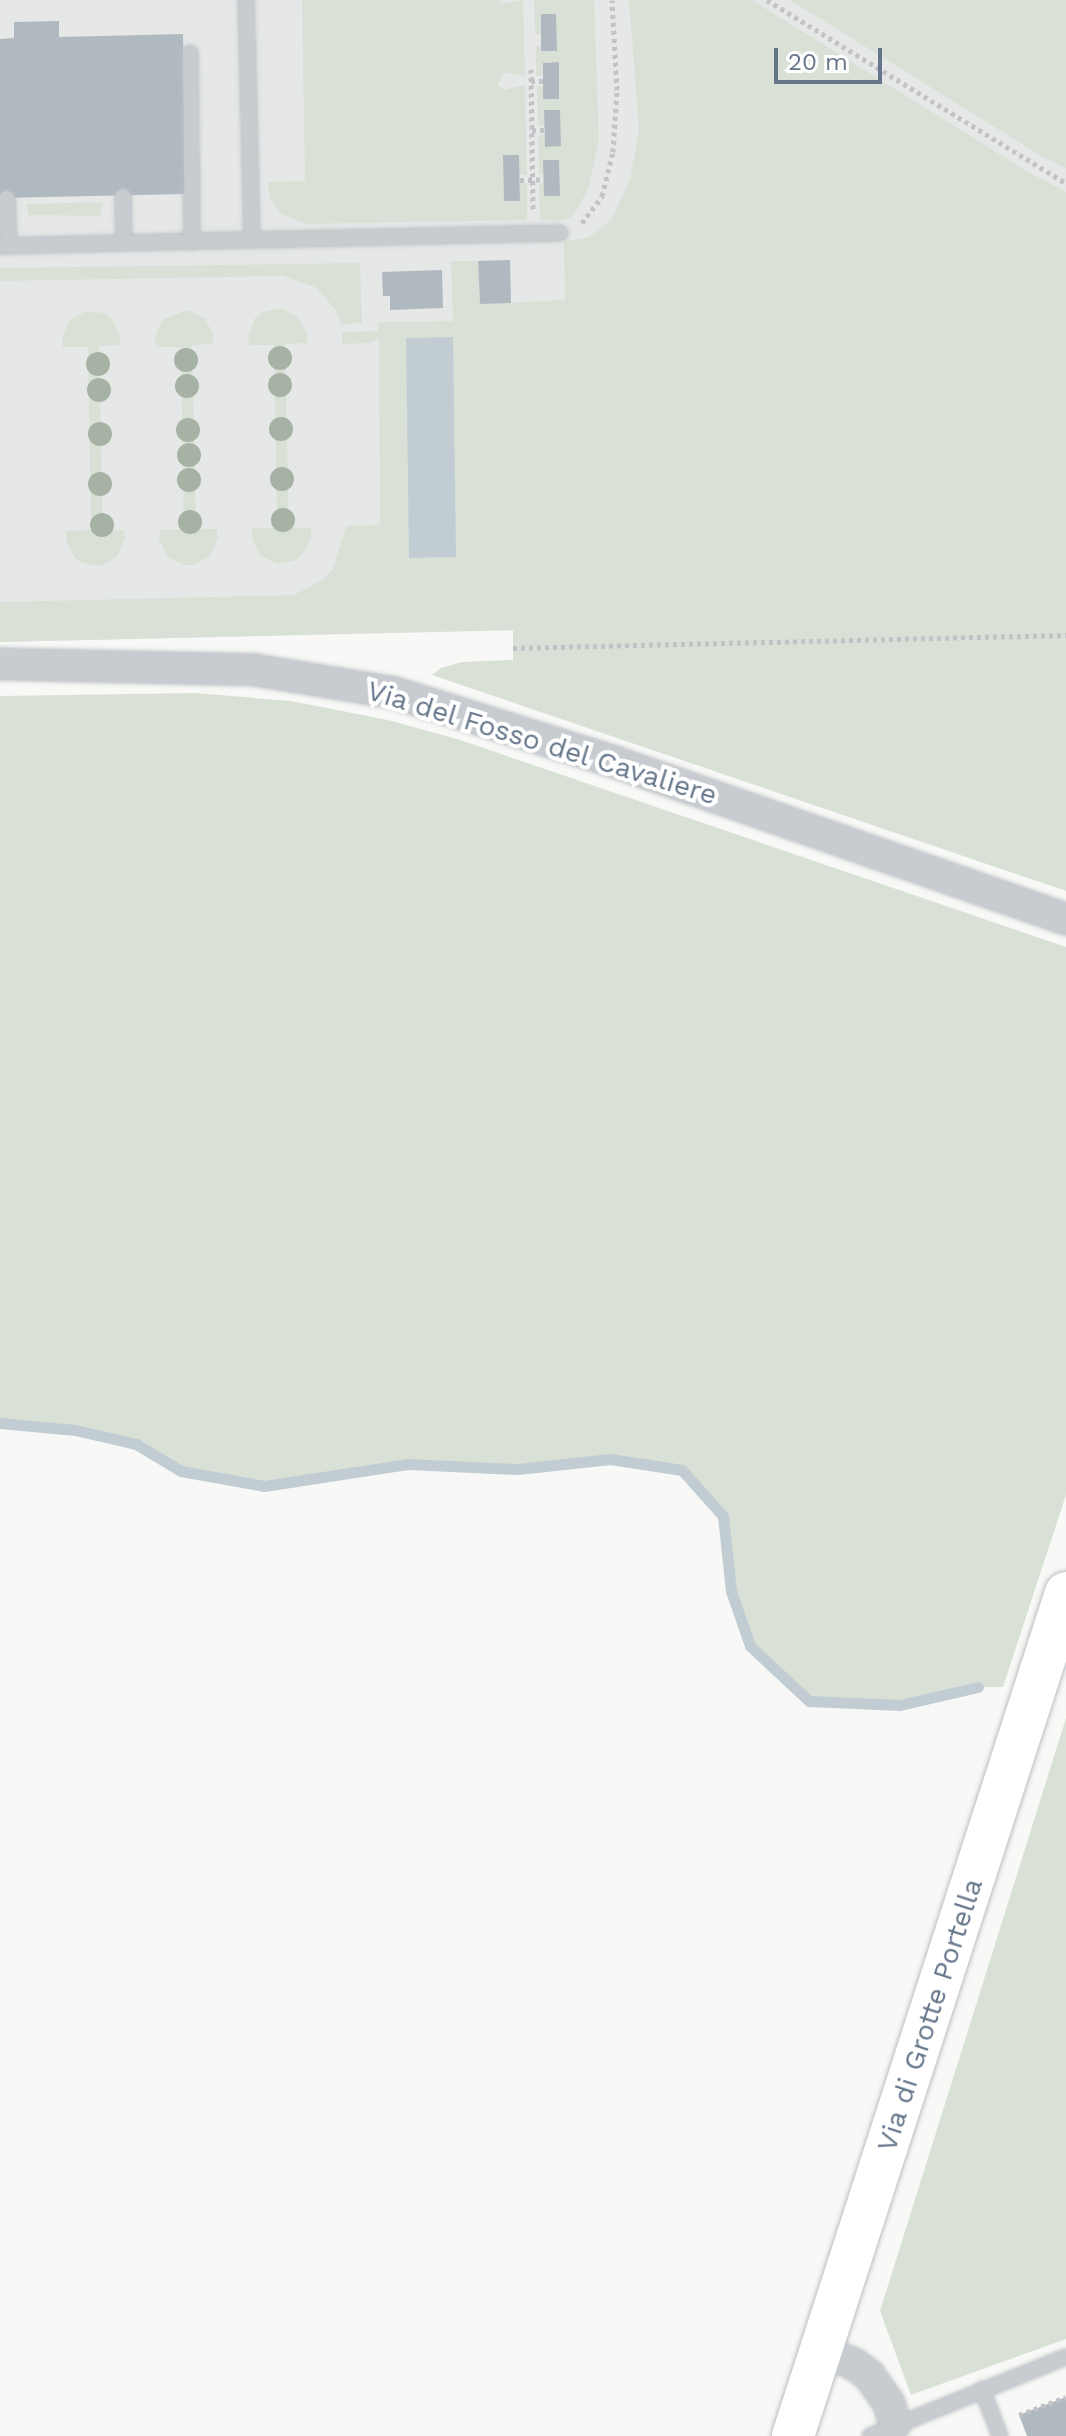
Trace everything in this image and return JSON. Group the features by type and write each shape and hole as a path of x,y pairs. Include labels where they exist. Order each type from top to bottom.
{"main road":[{"name":"Via di Grotte Portella","path":"793,2436 1066,1593"}],"street":[{"name":"Via del Fosso del Cavaliere","path":"0,664 255,670 395,693 615,762 1066,919"},
{"path":"822,2351 854,2364 869,2375 889,2404 888,2432"}],"lane":[{"path":"246,0 252,240"},
{"path":"190,53 192,242"},
{"path":"123,196 124,243"},
{"path":"7,198 5,246 560,233"},
{"path":"888,2432 982,2389 1066,2357"},
{"path":"982,2389 1000,2436"}],"path":[{"path":"560,233 582,224 602,196 613,152 617,90 612,0"},
{"path":"767,0 1066,183"},
{"path":"531,69 534,236"},
{"path":"531,81 543,81"},
{"path":"532,130 545,130"},
{"path":"520,180 544,179"},
{"path":"513,648 1066,635"},
{"path":"1023,2425 1019,2415 1066,2397"}],"shaded area":[{"path":"0,0 1066,0 1066,618 0,642"},
{"path":"302,0 500,0 501,4 523,0 525,76 504,72 498,85 504,90 525,85 527,175 519,174 519,155 504,155 504,201 520,201 520,183 527,183 527,220 307,224 281,214 271,201 267,182 305,181"},
{"path":"534,0 594,0 599,140 589,186 579,207 571,217 563,220 540,220 539,183 544,183 544,196 560,195 559,160 544,160 544,174 539,175 538,135 545,135 545,147 561,146 560,110 544,110 544,126 538,126 537,86 543,86 544,99 559,99 558,62 543,63 543,76 536,76 536,46 541,46 541,51 557,50 556,15 541,15 541,35 535,34"},
{"path":"629,0 752,0 1030,173 1066,192 1066,891 432,675 441,668 462,662 513,660 513,630 0,642 0,602 294,595 324,579 333,569 346,526 380,525 379,339 370,343 342,344 342,332 378,331 378,322 453,321 451,261 478,261 480,304 565,300 564,242 589,237 611,220 630,180 639,129"},
{"path":"790,0 1066,0 1066,168 1043,157"},
{"path":"103,202 100,216 28,215 27,204"},
{"path":"360,263 362,323 341,324 336,311 317,288 283,276 0,281 0,268"},
{"path":"281,308 297,316 307,333 307,343 285,344 289,528 311,528 311,537 308,546 296,560 277,564 260,555 252,538 252,528 277,528 274,345 249,345 248,336 255,318 262,312"},
{"path":"187,310 205,318 213,335 213,344 192,345 196,529 217,529 218,539 210,556 193,565 184,565 168,557 159,540 160,530 184,529 181,347 156,347 155,337 162,320"},
{"path":"85,311 104,313 111,318 120,335 120,345 99,346 103,530 124,530 125,539 117,557 100,566 82,563 74,557 66,540 66,531 91,530 88,347 63,347 62,338 69,321"},
{"path":"453,337 456,557 409,558 406,338"},
{"path":"195,693 291,701 388,720 457,739 1066,947 1066,1495 1003,1687 978,1687 900,1705 809,1701 750,1646 731,1591 723,1516 682,1470 610,1459 518,1469 407,1464 264,1486 181,1471 136,1444 74,1430 0,1423 0,696"},
{"path":"1066,1718 1066,2339 911,2395 880,2311"}],"building":[{"path":"541,14 556,14 557,51 541,51"},
{"path":"59,21 59,37 183,34 186,194 0,198 0,39 14,38 14,22"},
{"path":"559,62 559,99 543,99 543,63"},
{"path":"544,110 560,110 561,146 545,147"},
{"path":"503,155 519,155 520,201 504,201"},
{"path":"543,160 559,160 560,196 544,196"},
{"path":"510,260 511,303 480,304 478,261"},
{"path":"442,270 443,308 390,310 390,296 383,296 382,272"},
{"path":"1066,2397 1066,2436 1027,2436 1019,2415"}],"waterway":[{"path":"0,1423 75,1430 136,1444 181,1471 264,1486 407,1464 518,1469 610,1459 682,1470 723,1516 731,1591 750,1646 809,1701 900,1705 978,1687"}]}
